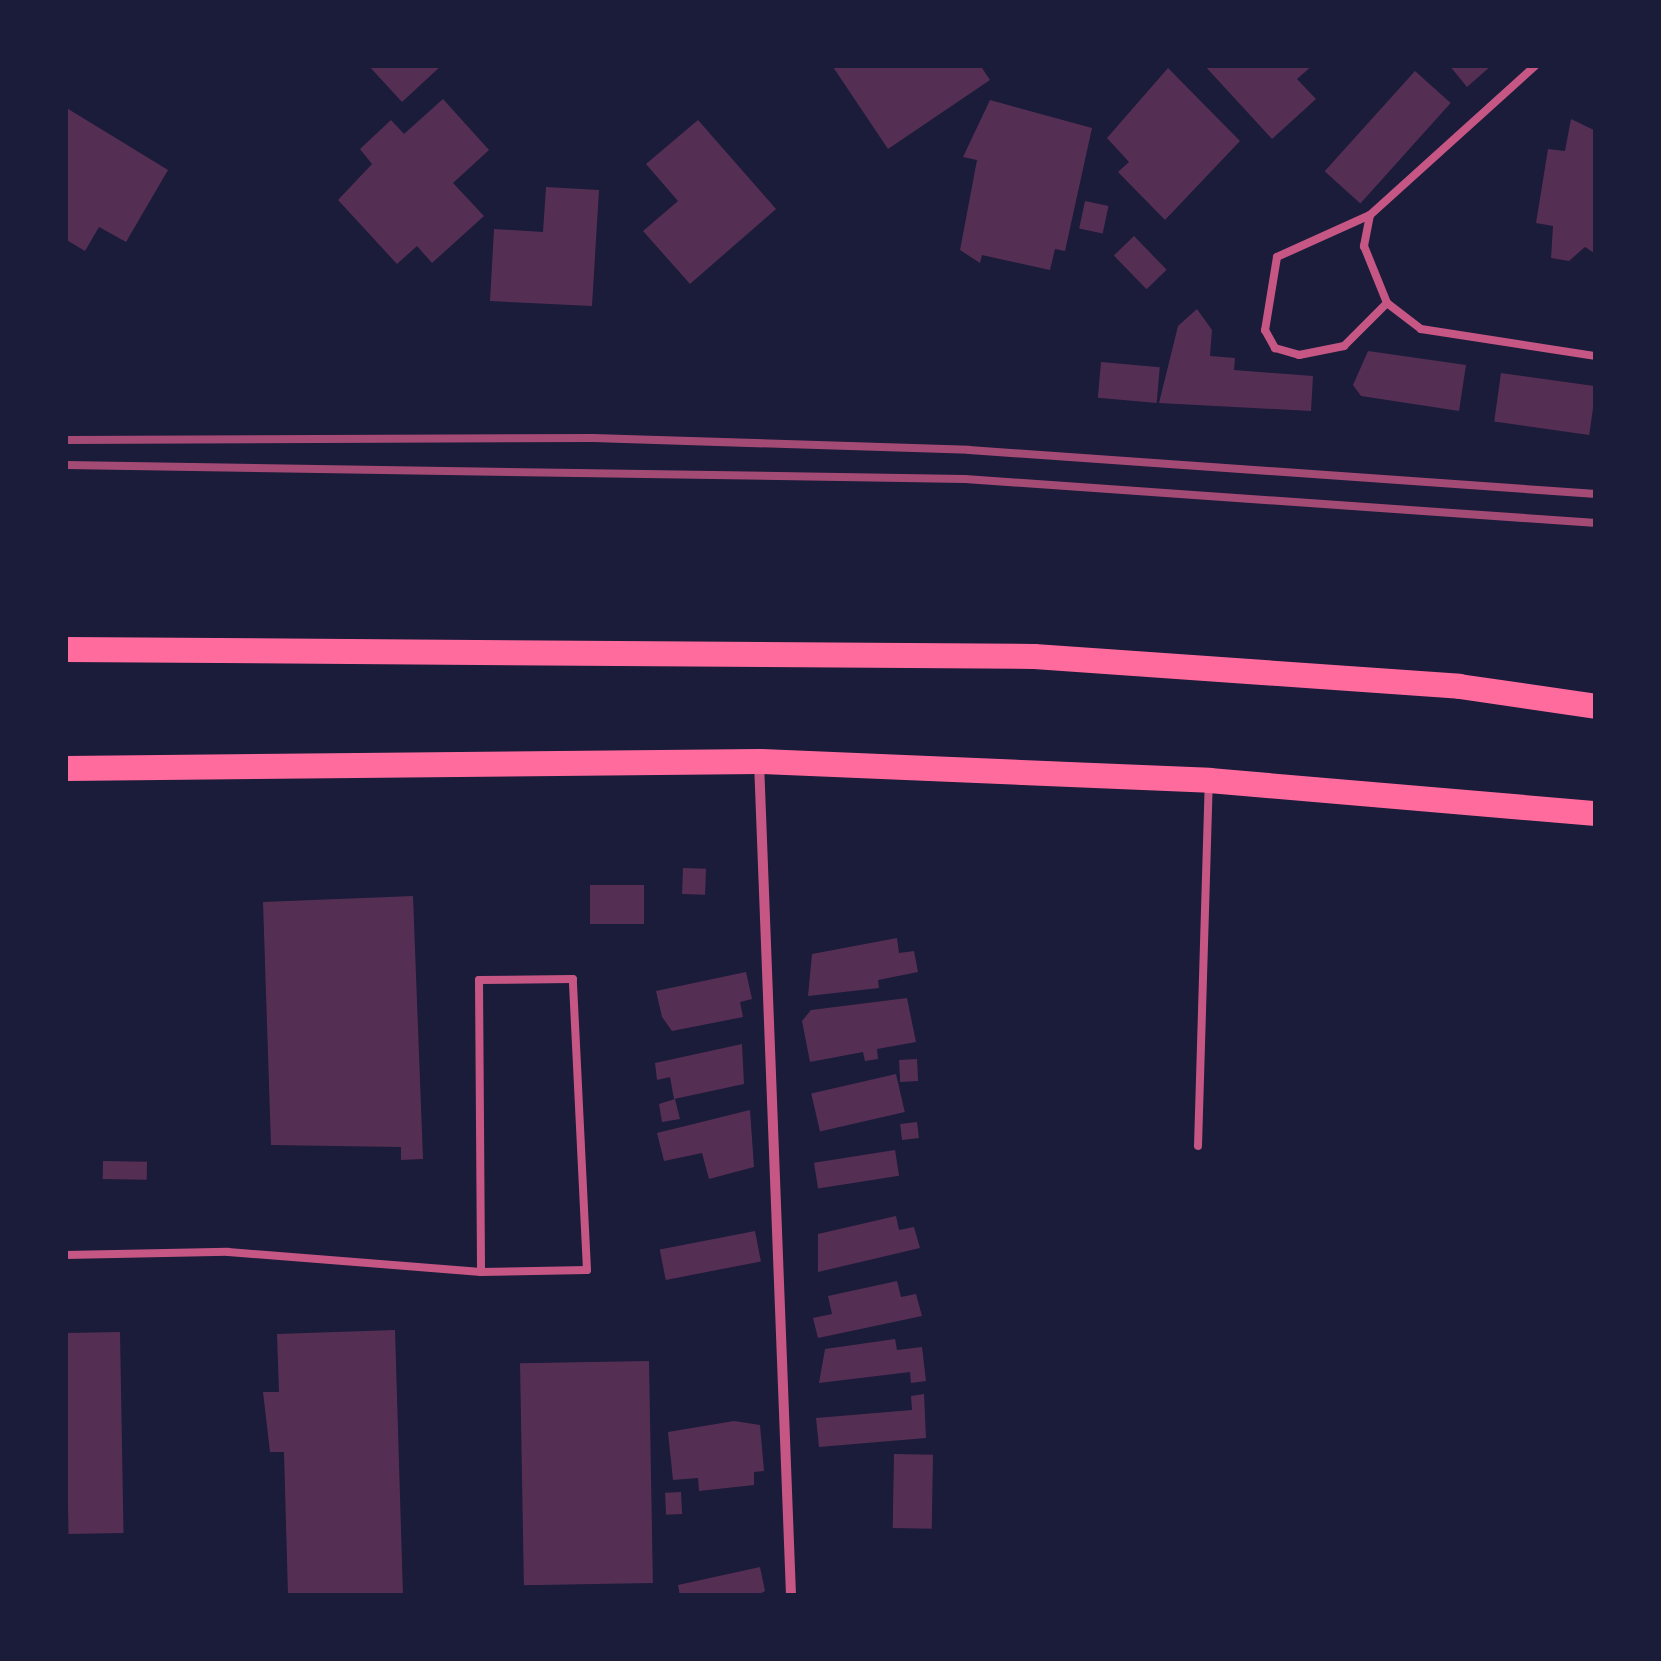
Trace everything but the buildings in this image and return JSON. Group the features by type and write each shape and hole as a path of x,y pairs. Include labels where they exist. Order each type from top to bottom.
{"main road":[{"path":"65,649 1034,656 1459,686 1596,706"},
{"path":"65,768 759,761 1210,780 1596,813"}],"street":[{"path":"759,761 791,1596"}],"lane":[{"path":"1387,302 1344,346 1299,355 1275,348 1265,330 1277,258 1370,216 1536,65"},
{"path":"1370,216 1364,246 1387,302 1422,329 1596,356"},
{"path":"1198,1146 1210,780"},
{"path":"65,1254 228,1252 481,1272 587,1270 573,980 478,980 481,1272"}],"railway":[{"path":"65,440 593,438 969,450 1596,494"},
{"path":"65,465 965,479 1596,523"}]}
